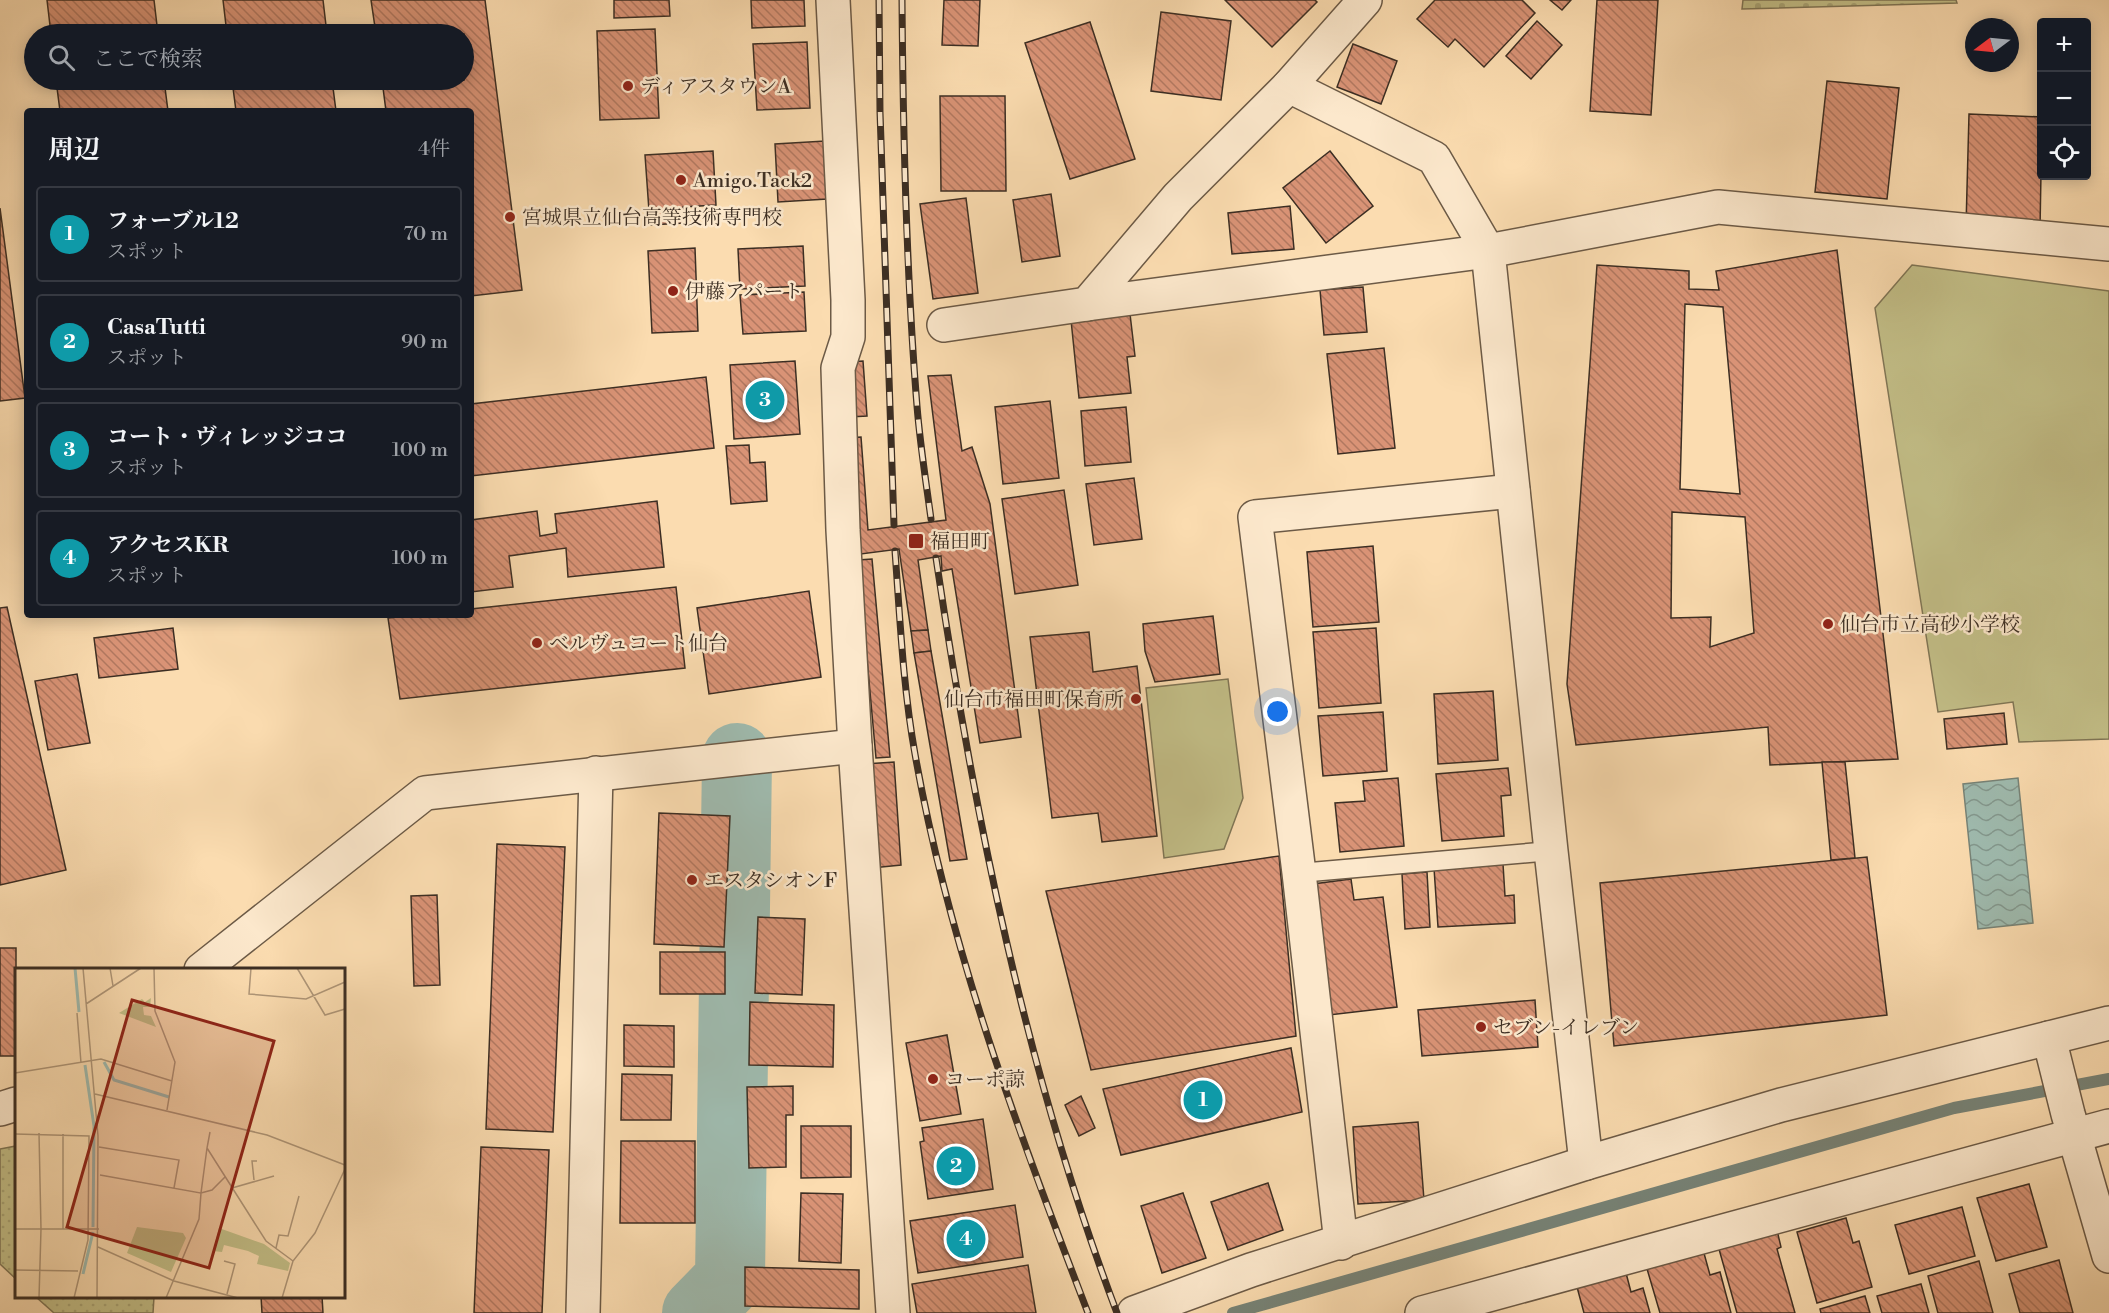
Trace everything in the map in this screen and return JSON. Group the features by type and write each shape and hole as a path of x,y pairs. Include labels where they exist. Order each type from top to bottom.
{"street":[{"path":"833,0 848,300 848,337 838,368 843,530 893,1313"},
{"path":"1087,304 1178,197 1289,86 1365,0"},
{"path":"1289,86 1434,158 1488,251 1586,1163"},
{"path":"944,326 1087,304 1488,251 1718,207 2109,244"},
{"path":"1341,1243 1299,873 1255,518 1513,491"},
{"path":"202,968 425,792 855,746"},
{"path":"583,1313 596,773"},
{"path":"1134,1313 1251,1270 1586,1163 1781,1105 2052,1050 2109,1023"},
{"path":"2052,1050 2109,1256"},
{"path":"0,1109 15,1104"},
{"path":"1422,1313 2071,1125 2109,1126"}],"lane":[{"path":"1299,873 1551,851"}],"green space":[{"path":"1743,0 1956,0 1957,3 1742,9"},
{"path":"1912,265 2109,291 2109,739 2019,742 2013,702 1938,712 1875,308"},
{"path":"1228,679 1243,798 1224,849 1164,858 1146,688"},
{"path":"15,1146 15,1278 0,1264 0,1149"},
{"path":"37,1298 154,1298 153,1313 54,1313"}],"water":[{"path":"2018,778 2033,923 1978,929 1963,784"}],"building":[{"path":"47,0 154,0 157,24 50,24"},
{"path":"223,0 323,0 326,24 226,24"},
{"path":"371,0 485,0 522,290 474,296 474,108 386,108 383,90 474,90 474,24 375,24"},
{"path":"614,0 669,0 670,16 614,18"},
{"path":"751,0 804,0 805,26 752,28"},
{"path":"944,0 980,0 978,46 942,45"},
{"path":"1225,0 1315,0 1317,2 1272,47"},
{"path":"1435,0 1522,0 1535,13 1484,67 1455,39 1448,47 1417,19"},
{"path":"1550,0 1571,0 1562,10"},
{"path":"1597,0 1658,0 1651,115 1590,111"},
{"path":"1161,12 1231,21 1221,100 1151,91"},
{"path":"1537,21 1562,45 1531,79 1506,56"},
{"path":"1090,22 1135,159 1070,179 1025,43"},
{"name":"ディアスタウンA","path":"655,29 659,118 600,120 597,31"},
{"path":"807,42 810,108 757,110 753,44"},
{"path":"1353,44 1397,61 1381,104 1337,87"},
{"path":"1827,81 1899,88 1887,199 1815,192"},
{"path":"57,90 165,90 168,108 60,108"},
{"path":"233,90 333,90 336,108 236,108"},
{"path":"940,96 1005,96 1006,191 941,191"},
{"path":"1969,114 2037,117 2037,180 2041,180 2040,229 1966,226"},
{"path":"825,141 827,199 778,202 775,144"},
{"name":"Amigo.Tack2","path":"713,151 716,205 683,207 684,223 650,225 645,155"},
{"path":"1330,151 1373,206 1326,243 1283,188"},
{"path":"1051,194 1060,256 1022,262 1013,200"},
{"path":"966,198 978,293 933,299 920,204"},
{"path":"1290,206 1294,249 1232,254 1228,213"},
{"path":"0,208 24,398 0,401"},
{"path":"803,246 805,286 740,289 738,249"},
{"name":"伊藤アパート","path":"695,248 698,331 652,333 648,251"},
{"path":"1837,250 1898,759 1770,765 1768,727 1576,745 1567,684 1597,265 1689,271 1689,289 1719,290 1716,271","holes":["1685,304 1723,307 1740,494 1680,489","1672,512 1745,517 1754,633 1710,647 1711,617 1671,618"]},
{"path":"1363,287 1367,332 1324,335 1320,290"},
{"path":"804,292 806,331 743,334 740,295"},
{"path":"1130,314 1135,356 1127,357 1131,393 1079,398 1071,320"},
{"path":"1384,348 1395,448 1338,454 1327,354"},
{"path":"795,361 800,434 734,439 730,365"},
{"path":"863,361 867,416 849,417 847,362"},
{"name":"福田町","path":"951,375 962,451 972,447 990,504 1021,737 980,743 952,569 942,571 941,556 918,560 928,630 911,631 899,549 853,555 845,438 861,437 868,530 946,520 928,376"},
{"path":"706,377 714,448 474,476 474,404"},
{"path":"1050,401 1059,478 1003,484 995,407"},
{"path":"1126,407 1131,462 1085,466 1081,411"},
{"path":"749,445 750,463 765,462 767,501 731,504 726,446"},
{"path":"1134,478 1142,539 1094,545 1086,484"},
{"path":"1064,490 1078,585 1015,594 1002,499"},
{"path":"657,501 664,567 568,577 566,548 509,556 513,587 474,592 474,520 537,511 540,536 557,533 555,514"},
{"path":"1373,546 1379,622 1313,627 1307,552"},
{"path":"872,559 890,757 876,758 858,560"},
{"name":"ベルヴュコート仙台","path":"676,587 685,668 400,699 388,618 474,618 474,609"},
{"path":"809,591 821,677 709,694 697,608"},
{"path":"7,607 66,870 0,885 0,608"},
{"path":"1213,616 1220,674 1155,682 1145,651 1143,624"},
{"path":"173,628 178,669 99,678 94,638"},
{"path":"1376,628 1381,703 1319,708 1313,632"},
{"path":"928,630 931,651 914,653 911,631"},
{"path":"1089,632 1093,672 1137,666 1157,836 1102,842 1098,813 1052,818 1030,637"},
{"path":"931,651 967,859 950,861 914,653"},
{"path":"77,674 90,743 48,750 35,681"},
{"path":"1493,691 1498,760 1438,764 1434,694"},
{"path":"1383,712 1387,771 1323,776 1318,716"},
{"path":"2004,713 2007,744 1947,749 1944,719"},
{"path":"894,762 901,865 872,868 865,764"},
{"path":"1822,762 1845,762 1855,858 1831,860"},
{"path":"1508,768 1511,795 1501,796 1504,836 1442,841 1436,774"},
{"path":"1398,778 1404,846 1340,852 1335,803 1365,801 1363,781"},
{"name":"エスタシオンF","path":"659,813 730,816 724,947 654,944"},
{"path":"497,844 565,847 553,1132 486,1129"},
{"path":"1279,856 1296,1036 1091,1070 1046,891"},
{"path":"1867,857 1887,1015 1614,1046 1600,883"},
{"path":"1503,864 1505,896 1514,895 1515,923 1438,927 1434,868"},
{"path":"1427,872 1430,927 1405,929 1402,874"},
{"path":"1351,879 1354,900 1383,897 1397,1007 1329,1015 1313,884"},
{"path":"437,895 440,985 414,986 411,896"},
{"path":"758,917 805,919 802,995 755,993"},
{"path":"0,948 16,948 15,1056 0,1056"},
{"path":"660,952 725,952 725,994 660,994"},
{"path":"1535,1000 1538,1047 1422,1056 1418,1010"},
{"path":"750,1002 834,1005 833,1067 749,1065"},
{"path":"624,1025 674,1026 674,1067 624,1066"},
{"name":"コーポ諒","path":"947,1035 961,1114 920,1121 906,1043"},
{"path":"1291,1048 1302,1112 1121,1155 1103,1089"},
{"path":"622,1074 672,1075 671,1120 621,1120"},
{"path":"793,1086 793,1115 786,1115 786,1167 749,1168 747,1087"},
{"path":"1081,1096 1095,1128 1079,1136 1065,1105"},
{"path":"983,1119 993,1189 928,1199 920,1142 924,1141 922,1128"},
{"path":"1418,1122 1424,1200 1358,1204 1353,1127"},
{"path":"801,1126 851,1126 851,1177 801,1178"},
{"path":"621,1141 695,1141 695,1223 620,1223"},
{"path":"481,1147 549,1150 542,1313 474,1313"},
{"path":"1268,1183 1283,1230 1228,1250 1211,1202"},
{"path":"2029,1184 2047,1247 1996,1261 1977,1198"},
{"path":"801,1193 843,1194 841,1263 799,1261"},
{"path":"1183,1193 1206,1258 1162,1273 1141,1206"},
{"path":"1015,1205 1023,1257 918,1273 910,1221"},
{"path":"1962,1207 1975,1256 1909,1274 1895,1225"},
{"path":"1846,1218 1853,1243 1859,1241 1872,1287 1817,1303 1797,1232"},
{"path":"1776,1226 1781,1247 1777,1249 1795,1313 1737,1313 1717,1242"},
{"path":"1702,1246 1710,1275 1720,1272 1731,1313 1660,1313 1645,1262"},
{"path":"2059,1260 2073,1313 2020,1313 2009,1274"},
{"path":"1979,1261 1993,1313 1938,1313 1928,1276"},
{"path":"1028,1265 1036,1313 917,1313 912,1284"},
{"path":"745,1267 859,1270 859,1309 745,1306"},
{"path":"1626,1273 1631,1292 1643,1288 1650,1313 1584,1313 1577,1287"},
{"path":"1921,1284 1929,1313 1882,1313 1877,1296"},
{"path":"1865,1296 1870,1313 1821,1313 1820,1309"},
{"path":"261,1298 322,1298 323,1313 262,1313"}],"waterway":[{"path":"697,1313 730,1279 737,758"},
{"path":"1233,1313 1954,1108 2109,1079"}],"railway":[{"path":"879,0 880,112 894,525"},
{"path":"902,0 904,152 910,305 918,420 931,519"},
{"path":"895,551 902,653 911,729 929,826 966,968 988,1038 1036,1176 1088,1313"},
{"path":"936,558 967,750 1006,940 1055,1129 1084,1221 1117,1313"}],"place":[{"name":"ディアスタウンA","path":"628,86"},
{"name":"Amigo.Tack2","path":"681,180"},
{"name":"宮城県立仙台高等技術専門校","path":"510,217"},
{"name":"伊藤アパート","path":"673,291"},
{"name":"コート・ヴィレッジココ","path":"765,400"},
{"name":"福田町","path":"916,541"},
{"name":"仙台市立高砂小学校","path":"1828,624"},
{"name":"ベルヴュコート仙台","path":"537,643"},
{"name":"仙台市福田町保育所","path":"1136,699"},
{"name":"エスタシオンF","path":"692,880"},
{"name":"セブン-イレブン","path":"1481,1027"},
{"name":"コーポ諒","path":"933,1079"},
{"name":"フォーブル12","path":"1203,1100"},
{"name":"CasaTutti","path":"956,1166"},
{"name":"アクセスKR","path":"966,1239"}]}
